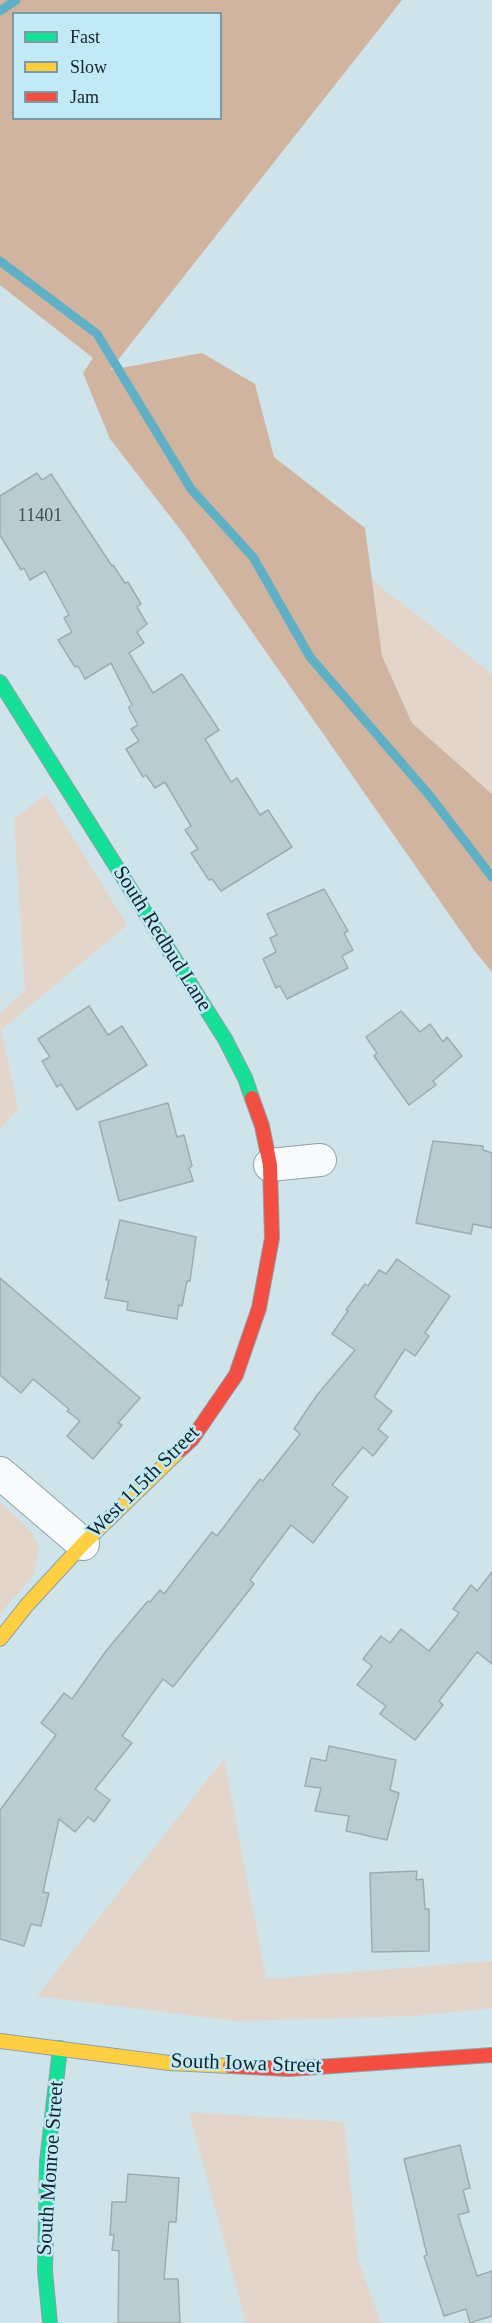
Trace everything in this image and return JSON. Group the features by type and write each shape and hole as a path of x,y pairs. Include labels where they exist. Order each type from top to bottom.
{"street":[{"name":"South Redbud Lane","path":"0,682 225,1039 245,1078 262,1126 270,1165"},
{"path":"270,1165 320,1160"},
{"name":"West 115th Street","path":"0,1639 82,1544 192,1439 236,1375 260,1308 272,1238 270,1165"},
{"path":"0,1473 82,1544"},
{"name":"South Iowa Street","path":"0,2041 169,2062 289,2069 492,2055"},
{"name":"South Monroe Street","path":"50,2323 45,2271 47,2162 60,2048"}],"shaded area":[{"path":"0,0 402,0 110,370 202,353 255,384 274,457 365,528 382,656 412,723 492,794 492,972 474,950 183,533 110,439 83,373 93,358 0,285"},
{"path":"372,580 492,674 492,794 412,723 382,656"},
{"path":"46,794 127,925 1,1030 18,1109 0,1129 0,1013 25,991 14,819"},
{"path":"0,1502 31,1531 39,1547 34,1574 0,1614"},
{"path":"224,1759 266,1979 492,1961 492,2008 412,2016 237,2021 37,1996"},
{"path":"189,2112 344,2122 358,2260 381,2323 246,2323"}],"building":[{"path":"37,473 42,480 51,474 112,566 125,583 128,582 141,604 137,607 147,624 137,632 144,643 129,653 153,693 182,674 219,730 205,739 231,782 237,778 260,815 268,810 292,847 221,891 212,879 209,880 191,853 198,849 185,830 191,826 165,782 155,788 146,775 143,777 126,749 139,741 131,729 138,725 130,711 129,707 132,705 111,663 85,679 58,640 72,632 64,618 69,615 45,571 30,580 24,568 21,570 0,535 0,496"},
{"path":"324,889 348,931 344,933 353,950 342,956 348,968 287,999 280,986 276,988 263,959 276,952 270,938 277,935 267,914"},
{"path":"89,1006 108,1035 122,1026 147,1065 77,1110 61,1084 57,1087 42,1061 50,1057 38,1039"},
{"path":"401,1011 420,1032 430,1024 443,1042 447,1037 462,1056 433,1081 436,1085 409,1105 374,1056 377,1053 366,1037"},
{"path":"168,1103 177,1137 184,1135 192,1166 189,1168 193,1181 119,1201 99,1122"},
{"path":"433,1141 483,1146 483,1150 492,1153 492,1228 473,1224 471,1234 416,1223"},
{"path":"120,1220 196,1237 190,1281 187,1281 177,1319 127,1310 128,1302 105,1298 109,1280 106,1280"},
{"path":"397,1259 450,1296 425,1333 429,1336 415,1356 405,1349 374,1397 392,1411 378,1429 388,1437 373,1456 363,1447 332,1485 348,1497 313,1543 291,1525 250,1580 254,1584 173,1687 163,1679 122,1736 132,1743 95,1789 110,1800 94,1822 88,1817 75,1832 59,1819 43,1892 49,1893 41,1926 31,1924 24,1946 0,1939 0,1810 56,1735 41,1723 64,1693 72,1699 106,1651 148,1601 150,1602 160,1590 164,1594 212,1532 217,1536 260,1479 263,1481 300,1434 294,1429 317,1395 355,1350 332,1334 365,1284 368,1286 379,1270 386,1274"},
{"path":"0,1278 140,1398 118,1423 122,1425 93,1459 67,1436 80,1421 67,1411 69,1409 33,1379 21,1393 0,1375"},
{"path":"492,1572 492,1664 477,1652 439,1701 443,1705 415,1740 380,1714 386,1706 357,1685 372,1666 363,1659 381,1636 390,1643 401,1629 429,1651 459,1613 453,1609 471,1585 477,1591"},
{"path":"329,1746 396,1760 390,1790 399,1793 387,1840 346,1831 349,1816 315,1811 321,1788 305,1786 311,1758 326,1761"},
{"path":"417,1871 416,1880 423,1879 425,1909 429,1909 429,1951 372,1952 370,1873"},
{"path":"460,2145 470,2188 463,2190 469,2212 458,2215 477,2276 492,2271 492,2316 470,2323 466,2309 444,2316 424,2256 427,2255 404,2159"},
{"path":"128,2174 179,2178 176,2222 169,2222 164,2279 178,2279 180,2323 118,2323 119,2251 112,2250 114,2235 110,2235 112,2202 126,2202"}],"waterway":[{"path":"0,11 16,0"},
{"path":"0,261 97,334 191,489 253,557 310,657 430,796 492,877"}],"traffic: fast":[{"path":"0,682 225,1039 245,1078 252,1098"},
{"path":"50,2323 45,2271 47,2162 60,2048"}],"traffic: slow":[{"path":"0,1639 27,1605 83,1544 180,1450"},
{"path":"0,2041 169,2063 230,2066"}],"traffic: jam":[{"path":"180,1450 192,1439 236,1375 259,1308 272,1238 270,1165 262,1126 252,1098"},
{"path":"230,2066 289,2069 492,2055"}]}
